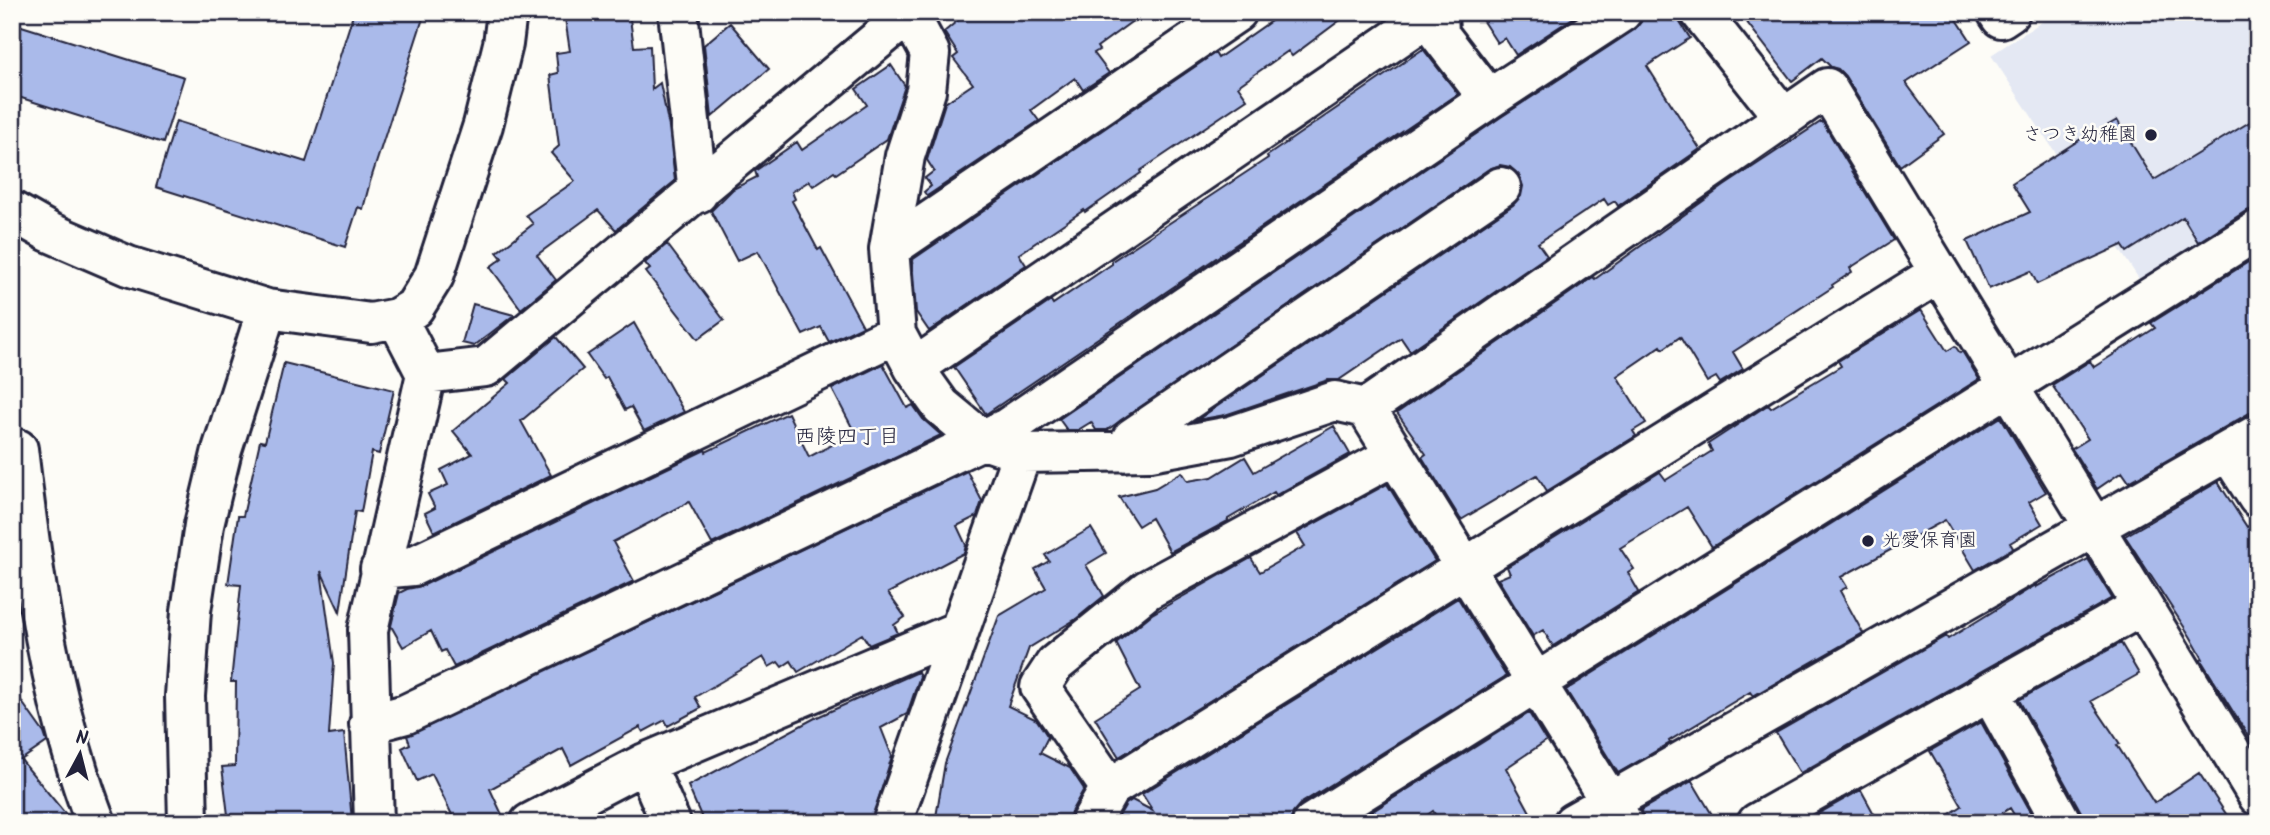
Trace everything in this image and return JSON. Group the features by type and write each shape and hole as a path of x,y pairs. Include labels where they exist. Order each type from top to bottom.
{"street":[{"path":"12,211 49,232 128,266 267,309 371,323 397,318 414,308 434,276 489,101 503,44 507,12"},
{"path":"678,12 698,192"},
{"path":"888,248 1237,12"},
{"path":"369,724 405,714 1007,428 1489,99 1622,12"},
{"path":"1700,12 1784,118"},
{"path":"1997,12 2001,18 2010,12"},
{"path":"426,374 486,368 909,13 930,53 926,90 905,156 888,248 896,334 941,406 981,439 1022,453 1150,451 1231,436 1335,401 1366,408 1616,812"},
{"path":"915,368 1429,18 1489,99"},
{"path":"1366,408 1827,88 2258,796"},
{"path":"1125,452 1132,438 1501,187"},
{"path":"1312,823 2258,230"},
{"path":"1090,823 1110,788 1939,272"},
{"path":"188,823 186,696 191,611 204,524 222,450 267,309"},
{"path":"374,823 368,630 426,374 397,318"},
{"path":"380,569 412,565 896,334"},
{"path":"1573,823 1616,812 2094,527 2243,443 2258,498"},
{"path":"12,447 18,449 38,610 65,727 96,823"},
{"path":"892,823 1022,453"},
{"path":"1110,788 1040,687 1055,664 1147,590 1395,454"},
{"path":"1757,823 2142,606"},
{"path":"530,823 645,763 958,631"},
{"path":"1990,692 2062,823"},
{"path":"645,763 671,823"}],"shaded area":[{"name":"さつき幼稚園","path":"2057,12 2258,12 2258,214 2145,288 1991,55"}],"building":[{"path":"354,12 425,12 363,209 358,207 345,247 156,187 176,121 306,162"},
{"path":"564,12 629,12 634,47 650,46 652,89 660,83 669,127 675,181 616,230 598,210 537,255 556,280 521,309 490,267 502,258 497,252 533,224 526,215 575,181 551,153 559,146 550,75 558,73 556,53 570,51"},
{"path":"968,12 1145,12 1097,47 1099,50 1094,53 1109,73 1083,90 1075,78 1031,110 1039,121 927,196 924,192 931,186 925,178 934,171 927,160 945,103 973,84 953,58 958,54 944,32"},
{"path":"1284,12 1351,12 1292,56 1288,51 1238,86 1247,99 1140,171 1141,173 1085,212 1084,210 1019,254 1026,265 929,331 916,312 912,260 1215,53 1218,58"},
{"path":"1477,12 1582,12 1516,55 1505,38 1497,43"},
{"path":"1644,12 1673,12 1690,38 1647,66 1700,149 1618,206 1615,201 1608,205 1604,199 1538,243 1547,256 1410,351 1401,338 1339,380 1328,380 1225,415 1197,420 1513,205 1521,196 1523,186 1519,175 1510,167 1500,165 1489,169 1107,430 1096,430 1091,422 1078,430 1067,430 1059,419 1501,117 1634,30 1641,22"},
{"path":"1739,12 1952,12 1971,41 1906,83 1944,134 1900,166 1845,76 1838,69 1831,67 1822,58 1792,81"},
{"path":"12,23 184,77 163,143 12,95"},
{"path":"730,23 769,69 712,117 704,45"},
{"path":"1423,49 1458,94 986,414 954,367 1051,301 1053,304 1112,264 1112,261 1268,158 1267,156"},
{"path":"891,65 905,86 887,139 836,174 834,172 813,186 809,181 792,192 795,199 792,201 863,326 829,342 821,327 803,335 758,251 737,261 711,211 733,189 757,177 755,171 797,142 802,150 867,105 856,89"},
{"path":"2258,117 2258,208 2246,211 2198,242 2183,217 2127,252 2122,245 2037,284 2031,271 1989,289 1967,241 2030,212 2012,183 2092,132 2093,134 2117,120 2154,180"},
{"path":"1822,121 1894,240 1850,268 1852,272 1832,285 1833,287 1733,352 1743,369 1720,383 1716,377 1707,382 1680,337 1663,349 1661,346 1617,376 1646,423 1633,431 1636,436 1547,491 1537,475 1461,520 1422,457 1426,454 1397,413"},
{"path":"667,244 724,320 698,339 646,272 650,269 645,263"},
{"path":"2258,256 2258,408 2129,482 2122,472 2097,489 2072,449 2088,439 2052,385 2090,361 2094,367 2155,328 2151,323"},
{"path":"473,304 514,315 474,346 462,343"},
{"path":"1921,310 1947,351 1955,346 1960,353 1962,351 1979,379 1712,547 1687,507 1620,548 1634,569 1628,573 1639,592 1553,646 1543,630 1533,636 1498,579 1510,574 1507,567 1660,472 1666,480 1712,451 1708,444 1766,406 1771,408 1841,366 1838,361"},
{"path":"634,323 684,412 644,431 631,407 625,410 607,377 604,379 587,355"},
{"path":"556,337 583,369 521,421 551,475 434,532 425,513 435,508 428,494 448,485 441,470 472,454 453,431 510,383 506,379"},
{"path":"284,363 394,390 379,454 372,452 361,512 355,511 340,612 321,571 334,663 329,735 344,733 352,821 229,823 222,767 235,766 236,682 231,682 241,585 228,584 238,516 243,516 260,441 265,442"},
{"path":"883,364 907,408 913,405 923,419 941,435 712,544 689,502 613,542 634,581 454,667 445,650 441,652 431,631 403,647 391,626 399,593 422,586 788,413 809,457 855,433 832,389"},
{"path":"2001,417 2046,492 2029,502 2042,524 2010,543 2013,548 1975,570 1945,520 1841,577 1847,587 1840,591 1863,633 1753,696 1750,692 1618,773 1566,690"},
{"path":"1334,426 1350,454 1276,495 1274,492 1228,521 1170,552 1151,518 1138,526 1119,497 1155,488 1182,472 1188,481 1212,477 1245,457 1254,472"},
{"path":"967,471 982,501 977,516 957,526 966,545 964,553 888,593 905,617 894,625 898,633 869,645 862,634 798,672 791,661 782,667 778,662 769,667 763,657 695,697 701,708 668,726 665,720 643,732 640,727 571,765 563,749 490,789 506,823 456,823 432,774 417,781 402,748 410,744 407,736"},
{"path":"2218,482 2247,527 2258,520 2258,752 2201,660 2203,659 2190,636 2125,536"},
{"path":"1387,484 1435,561 1119,757 1095,718 1140,690 1116,643 1152,614 1251,558 1260,572 1305,546 1297,533"},
{"path":"1091,528 1106,553 1086,565 1104,596 1076,619 1029,648 1008,706 1037,720 1048,737 1040,753 1070,768 1084,789 1068,823 935,823 945,763 999,616 1046,588 1035,569 1049,561 1045,555"},
{"path":"2088,559 2112,598 1800,773 1776,733 1946,636 1948,639 2036,585"},
{"path":"1458,598 1506,676 1300,804 1293,812 1290,823 1115,823 1126,804 1132,800 1153,811 1142,794"},
{"path":"2121,643 2139,674 2091,701 2120,744 2117,745 2154,803 2199,773 2232,823 2084,823 2081,812 2019,700"},
{"path":"918,672 920,676 907,714 881,728 892,756 871,823 704,823 688,786 815,718"},
{"path":"12,688 44,733 47,742 21,760 73,823 12,823"},
{"path":"1529,713 1546,741 1506,768 1536,823 1440,823 1433,811 1416,823 1354,823"},
{"path":"1981,722 2037,823 2019,823 2010,808 1985,823 1936,823 1962,806 1930,751"},
{"path":"1692,781 1717,823 1645,823 1641,810"},
{"path":"1861,790 1879,823 1802,823"}],"place":[{"name":"さつき幼稚園","path":"2151,135"},
{"name":"光愛保育園","path":"1868,541"}],"district":[{"name":"西陵四丁目","path":"847,437"}]}
